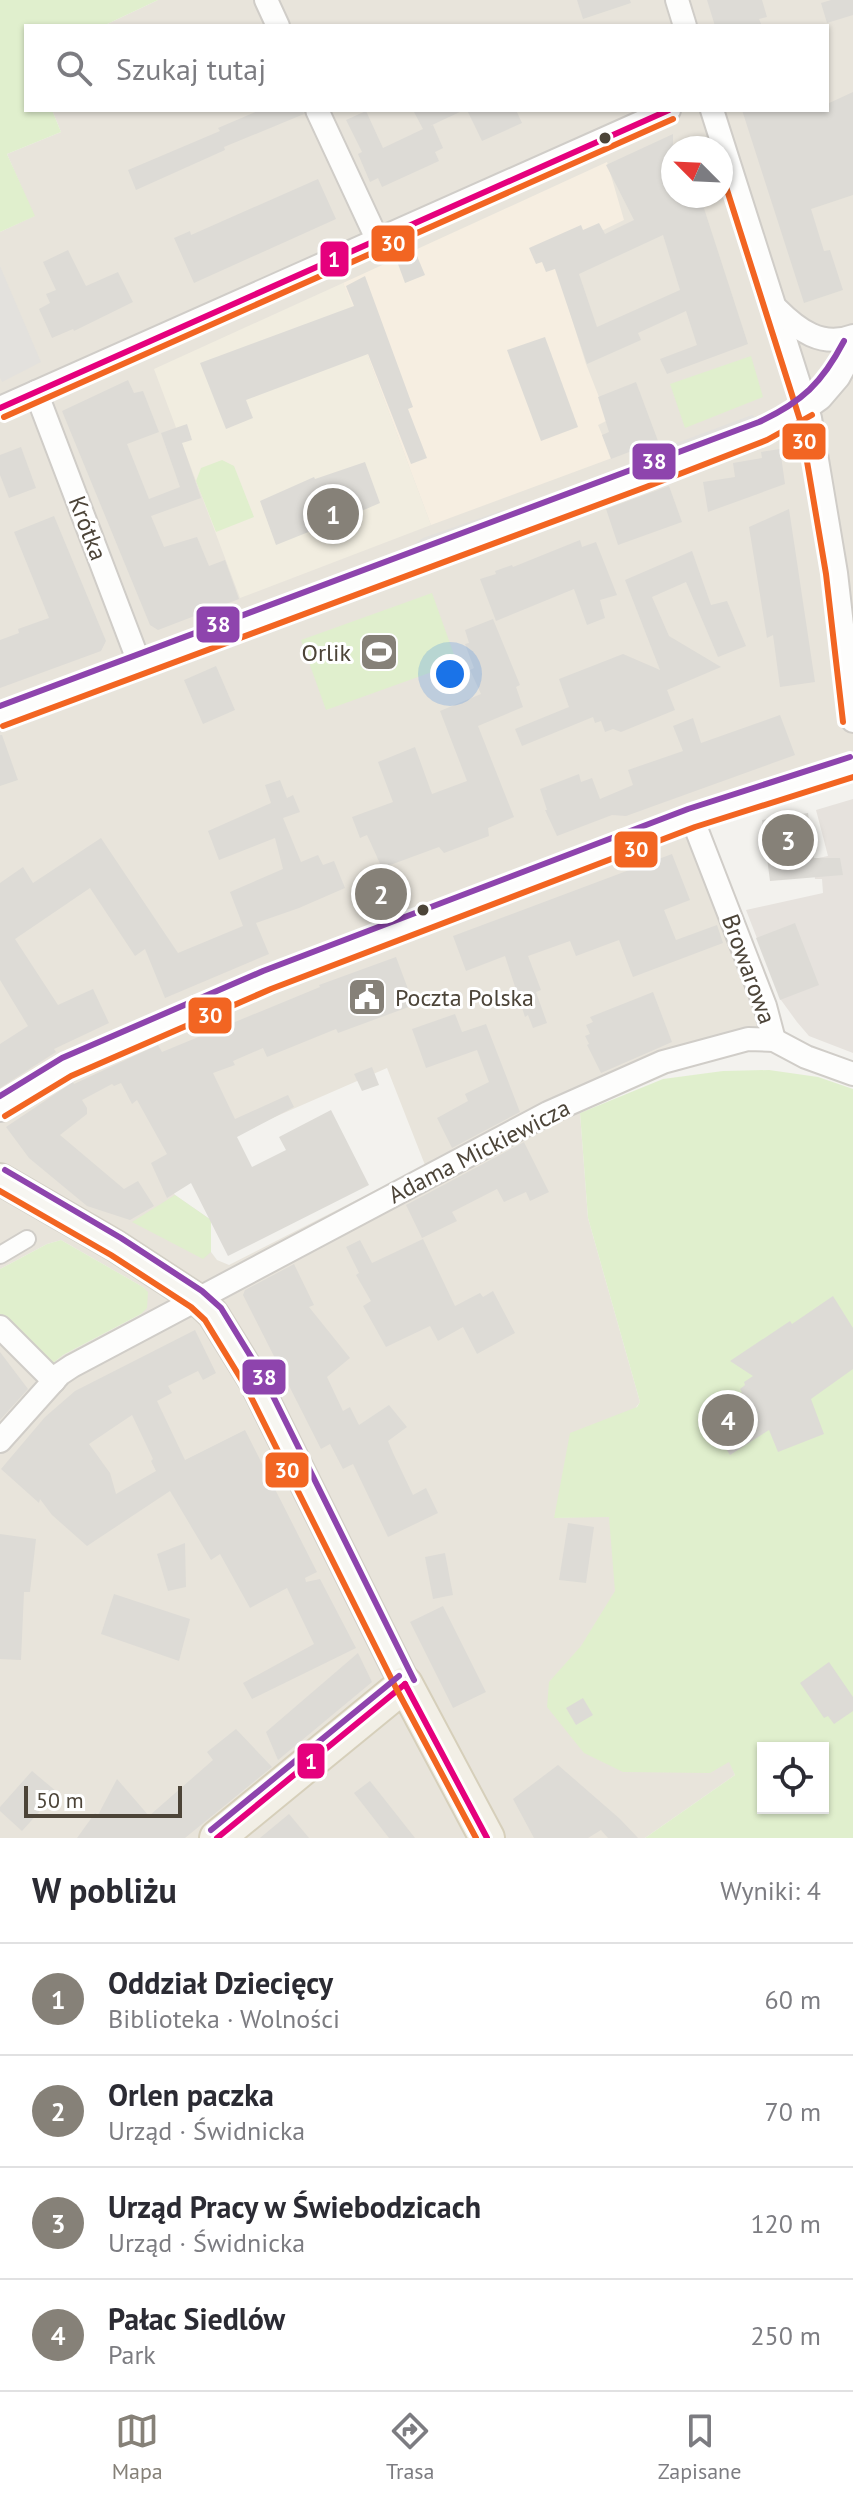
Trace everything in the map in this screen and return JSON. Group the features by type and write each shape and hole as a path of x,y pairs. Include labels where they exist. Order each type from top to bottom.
{"main road":[{"path":"0,1179 116,1246 197,1299 226,1332 255,1382 405,1684 487,1838"},
{"path":"217,1838 405,1684"}],"street":[{"path":"266,0 277,24"},
{"path":"677,0 684,24"},
{"path":"318,112 378,241"},
{"path":"0,408 665,112"},
{"path":"713,112 807,406 836,573 853,721"},
{"path":"774,307 811,337 835,341 853,336"},
{"path":"0,717 763,431 819,397 837,376 853,346"},
{"name":"Krótka","path":"36,392 140,665"},
{"path":"0,1108 71,1064 267,980 692,818 853,767"},
{"name":"Browarowa","path":"692,818 765,1006 774,1040 806,1057 853,1074"},
{"name":"Adama Mickiewicza","path":"0,1441 54,1381 72,1366 548,1113 663,1062 748,1039 774,1040"},
{"path":"0,1255 27,1239"},
{"path":"0,1327 54,1381"}],"shaded area":[{"path":"158,0 853,0 853,761 689,816 769,1032 550,1111 580,1113 588,1218 640,1402 555,1518 601,1516 648,1521 674,1584 689,1652 735,1775 645,1838 0,1838 0,1315 37,1355 52,1364 63,1355 141,1314 148,1293 143,1287 61,1240 0,1269 0,232 34,216 7,154 61,132 53,112 829,112 829,24 107,24","holes":["387,1068 425,1165 229,1265 217,1260 211,1252 211,1220 175,1195 158,1168"]},
{"path":"607,162 624,220 552,255 586,364 608,420 598,425 612,458 431,525 343,283"},
{"path":"0,266 41,362 2,382 0,378"},
{"path":"343,283 431,525 240,598 154,369"},
{"path":"752,415 761,422 653,464 636,458"},
{"path":"503,510 519,518 373,574 423,538"},
{"path":"853,799 853,1053 809,1036 797,1022 781,1000 746,910 823,893 822,879 815,879 813,859 828,856 816,810"}],"green space":[{"path":"0,0 158,0 107,24 24,24 24,112 53,112 61,132 7,154 35,216 0,232"},
{"path":"751,356 763,397 685,428 670,384"},
{"path":"222,460 234,466 254,517 216,532 196,481 201,468"},
{"name":"Orlik","path":"432,593 457,663 326,710 301,640"},
{"path":"769,1070 818,1077 853,1089 853,1838 645,1838 735,1775 729,1762 710,1773 623,1772 584,1753 547,1707 549,1682 581,1646 615,1591 609,1517 554,1518 570,1433 637,1407 640,1402 588,1218 580,1113 663,1079 723,1071"},
{"path":"175,1195 211,1220 211,1252 203,1259 132,1222"},
{"path":"61,1240 143,1287 148,1292 147,1308 52,1364 37,1355 0,1315 0,1269"}],"building":[{"path":"577,0 630,0 631,3 583,19"},
{"path":"707,0 762,0 767,17 759,19 761,24 714,24"},
{"path":"853,0 853,15 827,23 821,3"},
{"path":"853,92 853,195 811,209 824,251 830,250 843,290 804,303 743,112 829,112 829,103"},
{"path":"255,112 304,114 224,147 225,150 136,190 128,170 220,131 218,128"},
{"path":"366,112 383,148 423,129 414,112 460,112 430,126 433,125 443,148 435,152 439,161 382,187 378,178 370,182 358,154 362,152 346,120"},
{"path":"468,112 517,112 522,123 482,141"},
{"path":"661,140 661,208 704,208 748,344 667,374 660,359 697,345 686,311 638,333 641,340 587,364 555,269 546,272 542,262 536,264 529,248 581,225 583,230 599,223 605,234 634,220 606,165","holes":["663,235 680,290 597,327 579,274"]},
{"path":"318,179 336,219 194,283 174,238 190,231 191,235"},
{"path":"68,250 86,286 118,272 133,302 74,331 52,338 39,309 50,303 46,294 56,290 43,262"},
{"path":"417,256 425,275 405,283 398,264"},
{"path":"365,276 413,407 408,409 427,458 411,464 368,354 246,400 253,418 226,429 200,363 354,306 346,286"},
{"path":"545,337 578,427 541,441 507,350"},
{"path":"128,380 134,393 143,391 159,432 127,444 149,499 180,487 161,433 187,424 192,440 182,443 201,498 151,516 164,547 197,537 209,566 225,560 239,599 158,630 150,625 62,411"},
{"path":"636,382 658,441 611,459 602,435 609,432 598,397"},
{"path":"21,447 36,488 9,498 0,475 0,455"},
{"path":"780,449 785,484 708,512 703,482 735,477 733,463 762,458 761,452"},
{"path":"365,462 380,503 331,524 332,527 318,532 316,529 276,545 260,501 314,477"},
{"path":"669,486 682,522 618,545 606,509"},
{"path":"789,509 815,682 780,687 773,635 767,638 749,527"},
{"path":"54,516 106,641 101,651 0,688 0,640 19,633 18,629 49,618 14,532"},
{"path":"580,540 582,547 596,542 617,595 600,600 605,618 587,625 574,589 496,621 480,579"},
{"path":"692,551 711,605 727,601 746,646 718,657 686,582 652,597 669,636 721,667 667,690 675,710 621,732 613,729 605,732 601,721 595,723 593,717 522,746 515,729 569,707 559,679 623,654 660,670 625,580"},
{"path":"493,619 520,685 516,687 523,707 478,726 514,817 488,828 489,836 444,853 439,847 382,868 367,835 360,838 352,817 393,802 378,762 415,747 432,794 467,781 440,711 481,694 470,670 474,668 465,644 469,643 465,630"},
{"path":"216,666 235,710 203,724 184,680"},
{"path":"780,715 795,755 626,816 612,815 557,836 545,810 540,789 579,774 581,782 592,778 600,799 633,785 628,770 683,751 673,726 693,718 701,743"},
{"path":"0,735 18,780 0,786"},
{"path":"280,780 287,798 293,795 300,812 283,818 301,862 318,855 323,865 334,861 345,888 256,923 269,954 165,998 145,949 135,956 90,888 15,939 58,1005 93,989 109,1023 54,1049 56,1052 0,1088 0,1044 28,1026 0,980 0,883 23,867 33,883 101,838 178,953 243,926 230,892 283,869 275,838 219,860 208,831 271,803 265,785"},
{"path":"808,813 814,858 840,858 843,875 770,881 762,820"},
{"path":"672,854 690,900 664,910 676,940 717,925 723,943 633,977 619,940 576,956 570,941 528,956 541,990 536,992 547,1023 533,1028 528,1015 525,1017 505,956 466,971 453,936"},
{"path":"388,879 397,901 374,910 365,888"},
{"path":"795,923 819,985 780,1000 756,938"},
{"path":"396,957 414,1005 338,1033 336,1029 267,1057 263,1048 233,1061 235,1065 213,1073 235,1119 288,1095 294,1107 237,1137 252,1167 286,1150 279,1137 331,1110 369,1185 228,1256 191,1183 167,1198 151,1163 167,1154 137,1100 132,1104 121,1083 112,1084 82,1100 87,1114 60,1135 124,1189 138,1181 154,1206 130,1220 87,1206 29,1158 6,1127 73,1082 158,1045 162,1052 319,985"},
{"path":"653,992 672,1042 601,1073 585,1036 590,1034 586,1025 593,1022 590,1017"},
{"path":"455,1014 462,1032 486,1024 520,1112 452,1148 437,1118 468,1101 465,1094 489,1082 477,1050 426,1068 412,1029"},
{"path":"372,1067 379,1085 362,1091 354,1074"},
{"path":"524,1142 549,1192 530,1201 526,1192 504,1202 497,1189 452,1212 457,1221 422,1238 406,1205"},
{"path":"423,1239 455,1306 480,1293 483,1297 493,1291 515,1333 477,1354 463,1327 438,1341 430,1326 386,1347 363,1306 371,1301 356,1275 359,1273 346,1247 360,1240 372,1263"},
{"path":"294,1264 314,1305 309,1307 350,1358 327,1377 343,1411 350,1407 359,1425 389,1405 407,1427 388,1441 393,1453 413,1495 426,1488 438,1513 388,1537 353,1464 343,1469 330,1444 321,1449 243,1295 245,1290"},
{"path":"833,1296 853,1328 853,1369 811,1399 824,1434 778,1452 769,1430 730,1455 704,1415 742,1392 740,1389 744,1382 753,1376 730,1361"},
{"path":"195,1330 216,1373 203,1380 198,1371 168,1386 172,1393 157,1401 185,1460 245,1430 317,1572 305,1578 306,1582 320,1579 356,1648 252,1699 243,1683 314,1644 287,1588 250,1608 220,1554 211,1560 170,1491 87,1546 52,1515 40,1499 39,1503 1,1469 45,1417 75,1391","holes":["132,1415 153,1459 151,1461 156,1471 116,1494 110,1473 89,1444"]},
{"path":"0,1352 28,1389 0,1420"},
{"path":"568,1523 594,1527 586,1583 559,1580"},
{"path":"0,1534 36,1539 30,1592 24,1592 21,1660 0,1659"},
{"path":"185,1543 186,1587 168,1591 157,1554"},
{"path":"445,1553 453,1595 433,1599 425,1557"},
{"path":"114,1594 190,1619 179,1661 101,1634"},
{"path":"443,1606 486,1692 453,1708 410,1622"},
{"path":"358,1653 372,1682 278,1760 266,1732"},
{"path":"829,1662 853,1697 853,1711 834,1724 828,1716 824,1718 800,1683"},
{"path":"583,1698 593,1715 576,1725 566,1708"},
{"path":"236,1729 272,1767 185,1838 77,1838 95,1813 98,1815 117,1779 149,1816 213,1760 207,1752"},
{"path":"558,1765 638,1838 608,1838 601,1830 588,1838 534,1838 513,1799"},
{"path":"32,1771 57,1792 22,1831 0,1811 0,1807"},
{"path":"370,1781 415,1838 389,1838 354,1793"},
{"path":"289,1814 309,1838 260,1838"}],"transit line":[{"name":"1","path":"0,408 665,112"},
{"name":"30","path":"4,417 673,119"},
{"name":"30","path":"733,208 800,420 826,574 843,722"},
{"name":"38","path":"0,706 759,422 787,407 809,390 827,369 844,341"},
{"name":"30","path":"3,726 646,487 767,440 812,415"},
{"name":"38","path":"0,1096 62,1058 263,971 688,809 850,757"},
{"name":"30","path":"5,1116 71,1076 271,989 695,827 853,777"},
{"name":"38","path":"5,1170 121,1238 202,1291 221,1308 264,1378 414,1680"},
{"name":"30","path":"0,1191 111,1255 191,1307 205,1320 246,1387 396,1688 476,1838"},
{"name":"38","path":"211,1830 399,1676"},
{"name":"1","path":"405,1684 487,1838"},
{"name":"1","path":"217,1838 405,1684"}],"place":[{"name":"Oddział Dziecięcy","path":"333,514"},
{"name":"Orlik","path":"379,652"},
{"name":"Urząd Pracy w Świebodzicach","path":"788,840"},
{"name":"Orlen paczka","path":"381,894"},
{"name":"Poczta Polska","path":"367,997"},
{"name":"Pałac Siedlów","path":"728,1420"}]}
